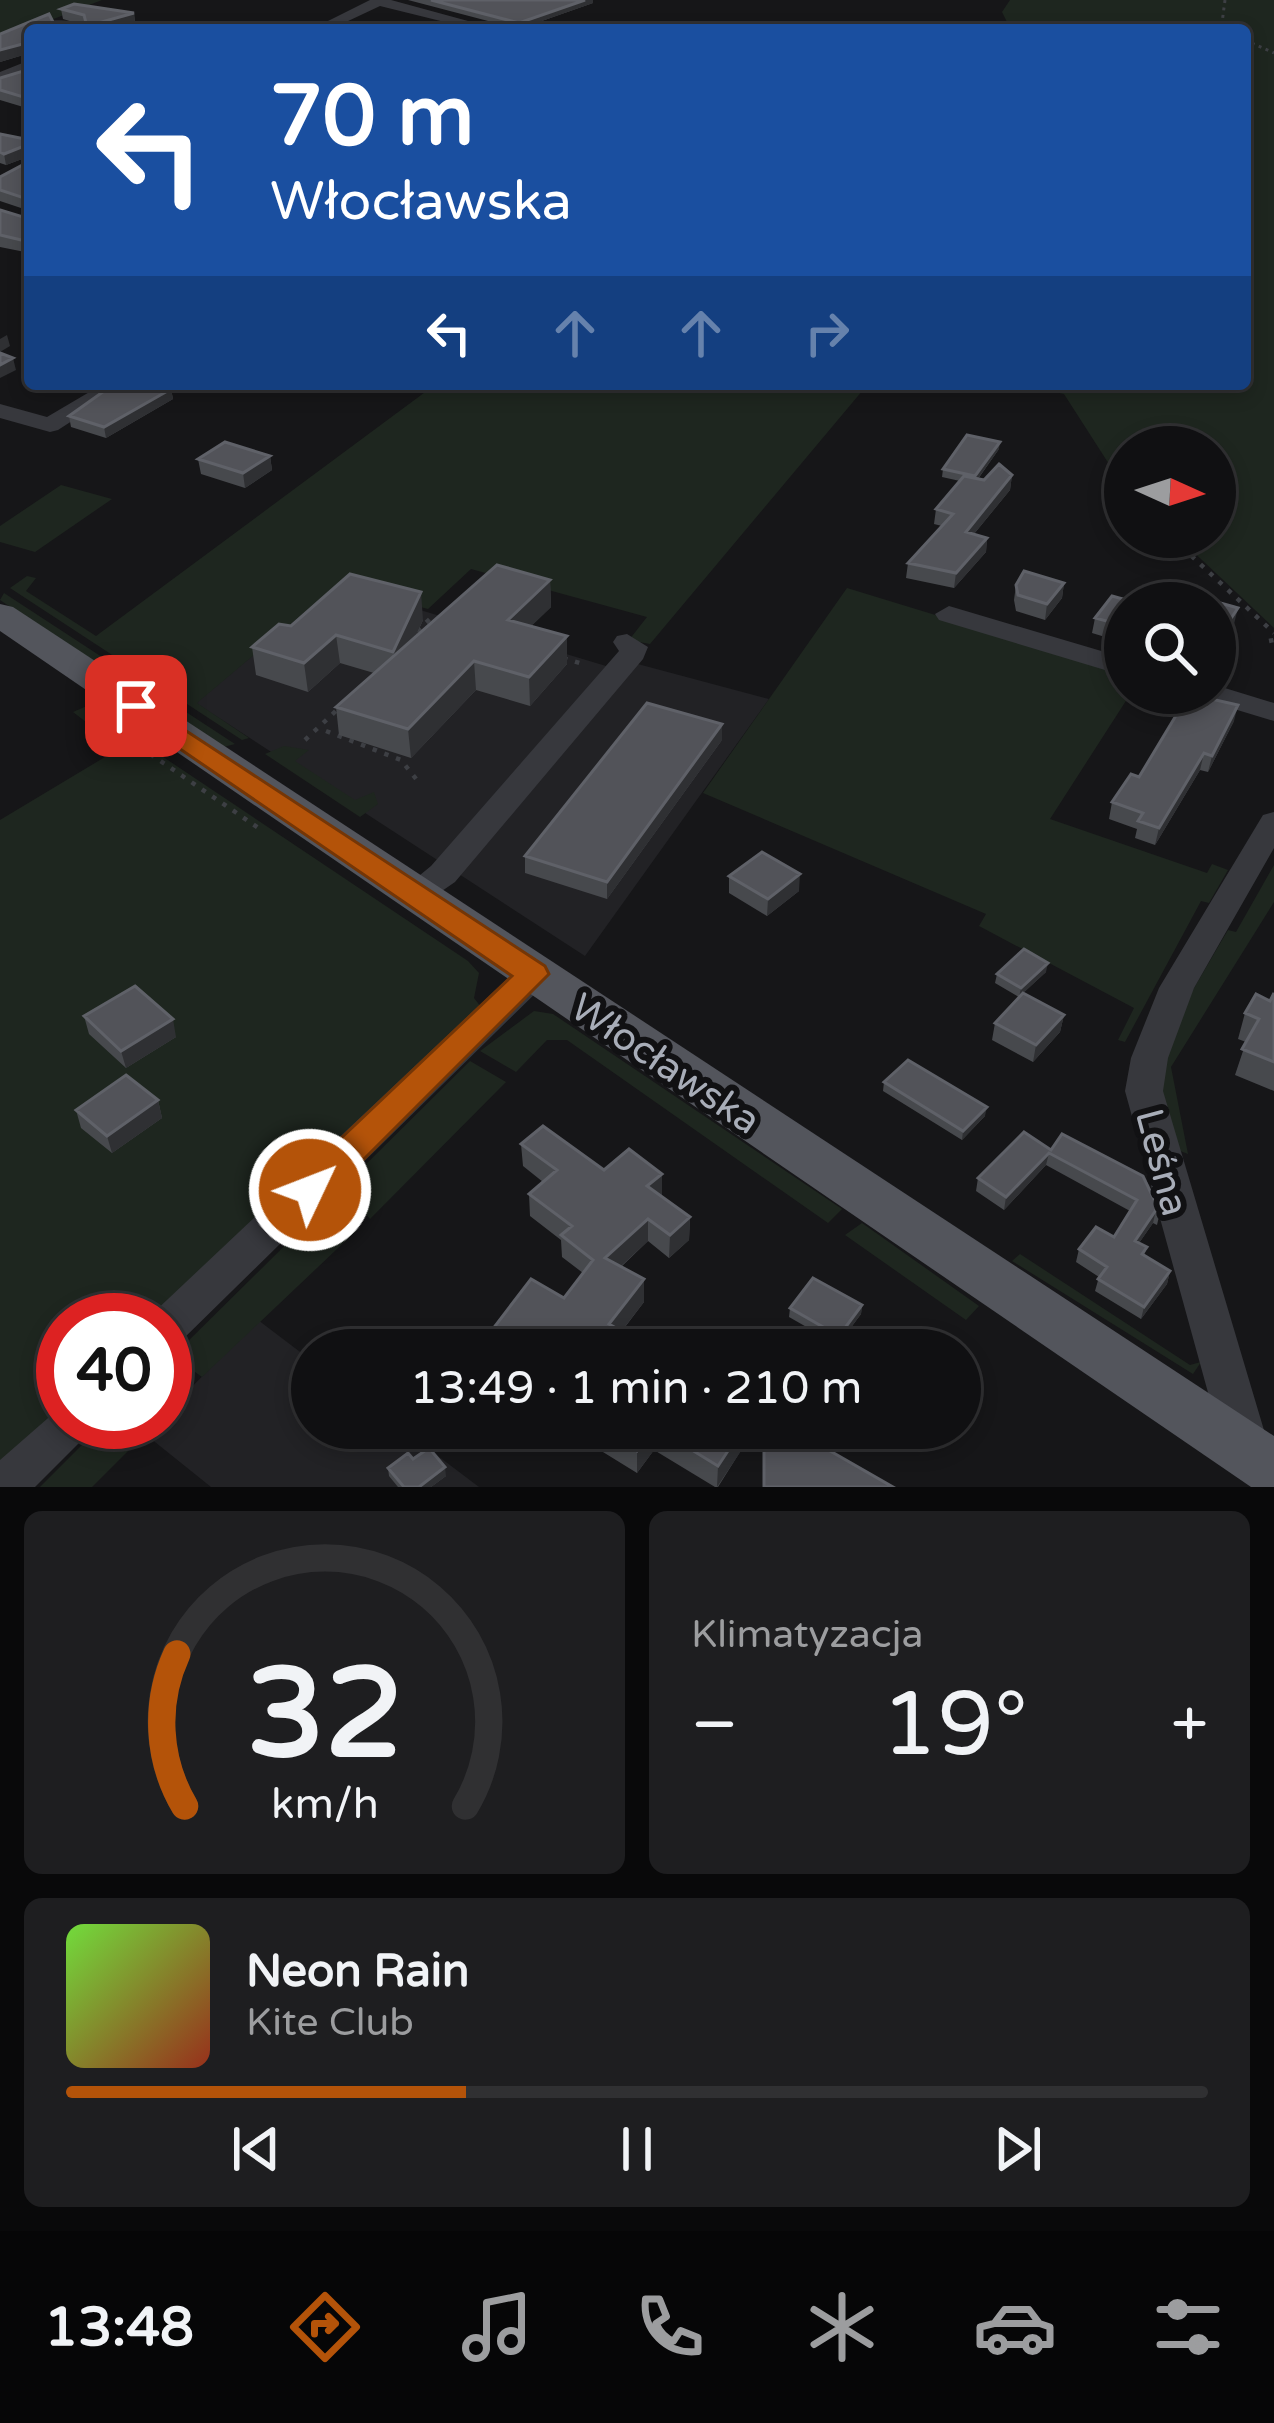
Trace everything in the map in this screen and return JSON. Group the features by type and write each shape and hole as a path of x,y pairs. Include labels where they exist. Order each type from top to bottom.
{"main road":[{"name":"Włocławska","path":"0,615 1261,1461"}],"street":[{"path":"330,24 379,1 470,24"},
{"path":"338,20 355,24"},
{"path":"0,411 50,424 109,390"},
{"path":"949,614 1104,661"},
{"path":"414,894 442,874 633,653 634,647 627,642"},
{"path":"1236,701 1274,712"},
{"name":"Leśna","path":"1261,1461 1144,1091 1149,1055 1164,1015 1274,822"},
{"path":"192,1303 533,974"},
{"path":"4,1487 43,1449"}],"path":[{"path":"1193,558 1272,638"},
{"path":"1198,573 1208,571"},
{"path":"408,639 430,619 450,625"},
{"path":"553,655 593,670"},
{"path":"305,740 350,698"},
{"path":"326,731 401,760 417,780"}],"shaded area":[{"path":"0,0 102,0 41,24 24,24 24,31 0,40"},
{"path":"1010,0 1274,0 1274,628 1236,592 1236,582 1225,582 1200,558 1236,558 1236,426 1104,426 1104,456 1064,394 1045,390 1251,390 1251,24 1008,24 1002,12"},
{"path":"428,390 863,390 650,644 629,640 647,617 471,569 428,609 337,585 197,703 249,738 242,740 10,588 27,576 36,578 26,591 96,636"},
{"path":"61,485 112,499 35,552 0,542 0,526"},
{"path":"337,585 606,666 634,663 769,699 585,956 196,703"},
{"path":"847,588 1104,667 1104,714 1118,714 1050,819 1207,873 1212,864 1228,870 1209,903 1201,901 1125,1042 1118,1040 1134,1008 979,926 986,914 703,793"},
{"path":"4,593 235,744 220,748 0,600"},
{"path":"87,706 468,961 479,973 474,998 481,1007 290,1190 273,1180 255,1196 263,1211 179,1293 36,1293 36,1434 0,1469 0,820 120,748 73,712"},
{"path":"284,746 309,750 295,761 355,800 374,792 378,804 360,817 265,754"},
{"path":"1274,865 1274,902 1171,1067 1188,1154 1175,1149 1160,1079 1181,1010 1228,930 1236,932"},
{"path":"534,1011 553,1014 842,1209 828,1223 567,1040 547,1040 516,1072 480,1051"},
{"path":"470,1061 506,1082 370,1219 344,1186"},
{"path":"335,1196 356,1231 202,1377 192,1370 192,1337"},
{"path":"862,1223 979,1306 966,1320 845,1235"},
{"path":"1020,1254 1190,1365 1201,1362 1193,1374 1012,1261"},
{"path":"258,1320 291,1345 291,1449 429,1449 479,1487 211,1487 164,1449 192,1449 192,1387"},
{"path":"78,1449 130,1449 92,1487 40,1487"}],"building":[{"path":"431,0 585,0 519,23"},
{"path":"74,4 134,13 95,24 24,24 49,14 53,22 86,23 84,15 61,9"},
{"path":"24,24 24,44 0,50 0,34"},
{"path":"24,71 24,97 0,90 0,78"},
{"path":"0,134 24,139 24,146 0,152"},
{"path":"24,164 24,198 0,190 0,177"},
{"path":"0,210 24,217 24,241 0,235"},
{"path":"106,390 169,390 104,427 69,416"},
{"path":"967,435 1000,442 975,476 943,469"},
{"path":"225,442 270,456 243,473 198,459"},
{"path":"999,464 1012,475 966,532 987,538 956,573 908,563 953,514 936,509 964,476 984,480"},
{"path":"497,565 550,580 508,620 567,636 529,677 474,661 408,729 336,707"},
{"path":"1024,571 1064,583 1047,604 1018,595 1016,585"},
{"path":"350,574 421,592 393,652 336,635 304,663 252,647 279,624 291,626"},
{"path":"647,703 722,724 607,882 525,856"},
{"path":"1177,714 1233,714 1212,756 1204,753 1159,828 1138,821 1143,813 1112,802 1131,774 1139,777"},
{"path":"762,852 800,874 768,899 729,876"},
{"path":"1024,949 1048,963 1021,988 997,974"},
{"path":"135,986 173,1019 121,1051 84,1016"},
{"path":"1023,993 1064,1015 1036,1045 995,1023"},
{"path":"1274,993 1274,1062 1242,1049 1259,1019 1245,1013 1256,994 1270,1001"},
{"path":"908,1060 987,1107 963,1131 884,1082"},
{"path":"126,1075 158,1100 107,1136 76,1110"},
{"path":"543,1126 604,1170 629,1149 662,1174 647,1186 690,1217 670,1235 648,1219 605,1258 644,1279 609,1324 618,1329 493,1329 531,1279 564,1298 593,1260 561,1235 572,1226 529,1194 557,1170 521,1144"},
{"path":"1024,1132 1051,1150 1062,1134 1143,1176 1160,1212 1156,1210 1135,1241 1147,1247 1142,1254 1170,1271 1144,1307 1098,1279 1107,1267 1079,1249 1096,1227 1114,1237 1137,1200 1049,1153 1006,1197 978,1178"},
{"path":"813,1278 862,1305 844,1329 827,1329 790,1308"},
{"path":"430,1449 445,1467 419,1487 404,1487 388,1468 408,1453 413,1459"},
{"path":"690,1449 729,1449 718,1466"},
{"path":"764,1449 827,1449 893,1487 764,1487"}],"route":[{"path":"136,706 533,974 310,1190"}]}
